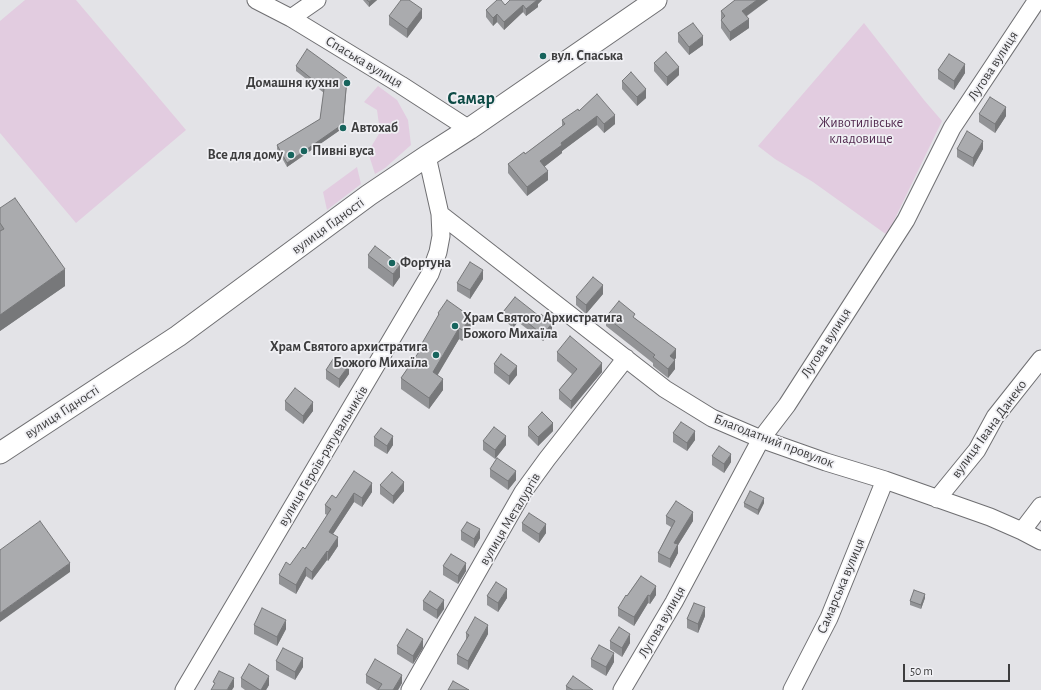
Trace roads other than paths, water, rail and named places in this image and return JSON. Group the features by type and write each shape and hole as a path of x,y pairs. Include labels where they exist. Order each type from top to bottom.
{"main road":[{"name":"вулиця Гідності","path":"0,453 178,336 369,195 469,129 656,0"}],"street":[{"name":"Спаська вулиця","path":"256,0 291,18 401,85 469,129"},
{"path":"291,18 317,0"},
{"name":"Лугова вулиця","path":"622,690 674,602 761,439 787,405 906,220 952,128 1036,0"},
{"name":"вулиця Героїв-рятувальників","path":"184,690 430,274 438,252 441,236 440,214 427,156"},
{"name":"Благодатний провулок","path":"440,214 665,389 712,418 761,439 990,517 1022,531 1041,542"},
{"name":"вулиця Металургів","path":"410,690 523,492 626,358"},
{"name":"вулиця Івана Данеко","path":"937,498 977,450 995,417 1041,359"},
{"name":"Самарська вулиця","path":"792,690 829,618 885,480"},
{"path":"1022,531 1041,506"}],"place":[{"name":"вул. Спаська","path":"543,56"},
{"name":"Домашня кухня","path":"347,83"},
{"name":"Автохаб","path":"343,128"},
{"name":"Пивні вуса","path":"304,151"},
{"name":"Все для дому","path":"291,155"},
{"name":"Фортуна","path":"392,263"},
{"name":"Храм Святого Архистратига Божого Михаїла","path":"455,326"},
{"name":"Храм Святого архистратига Божого Михаїла","path":"436,355"}],"district":[{"name":"Самар","path":"471,99"}],"park label":[{"name":"Животилівське кладовище","path":"861,132"}]}
